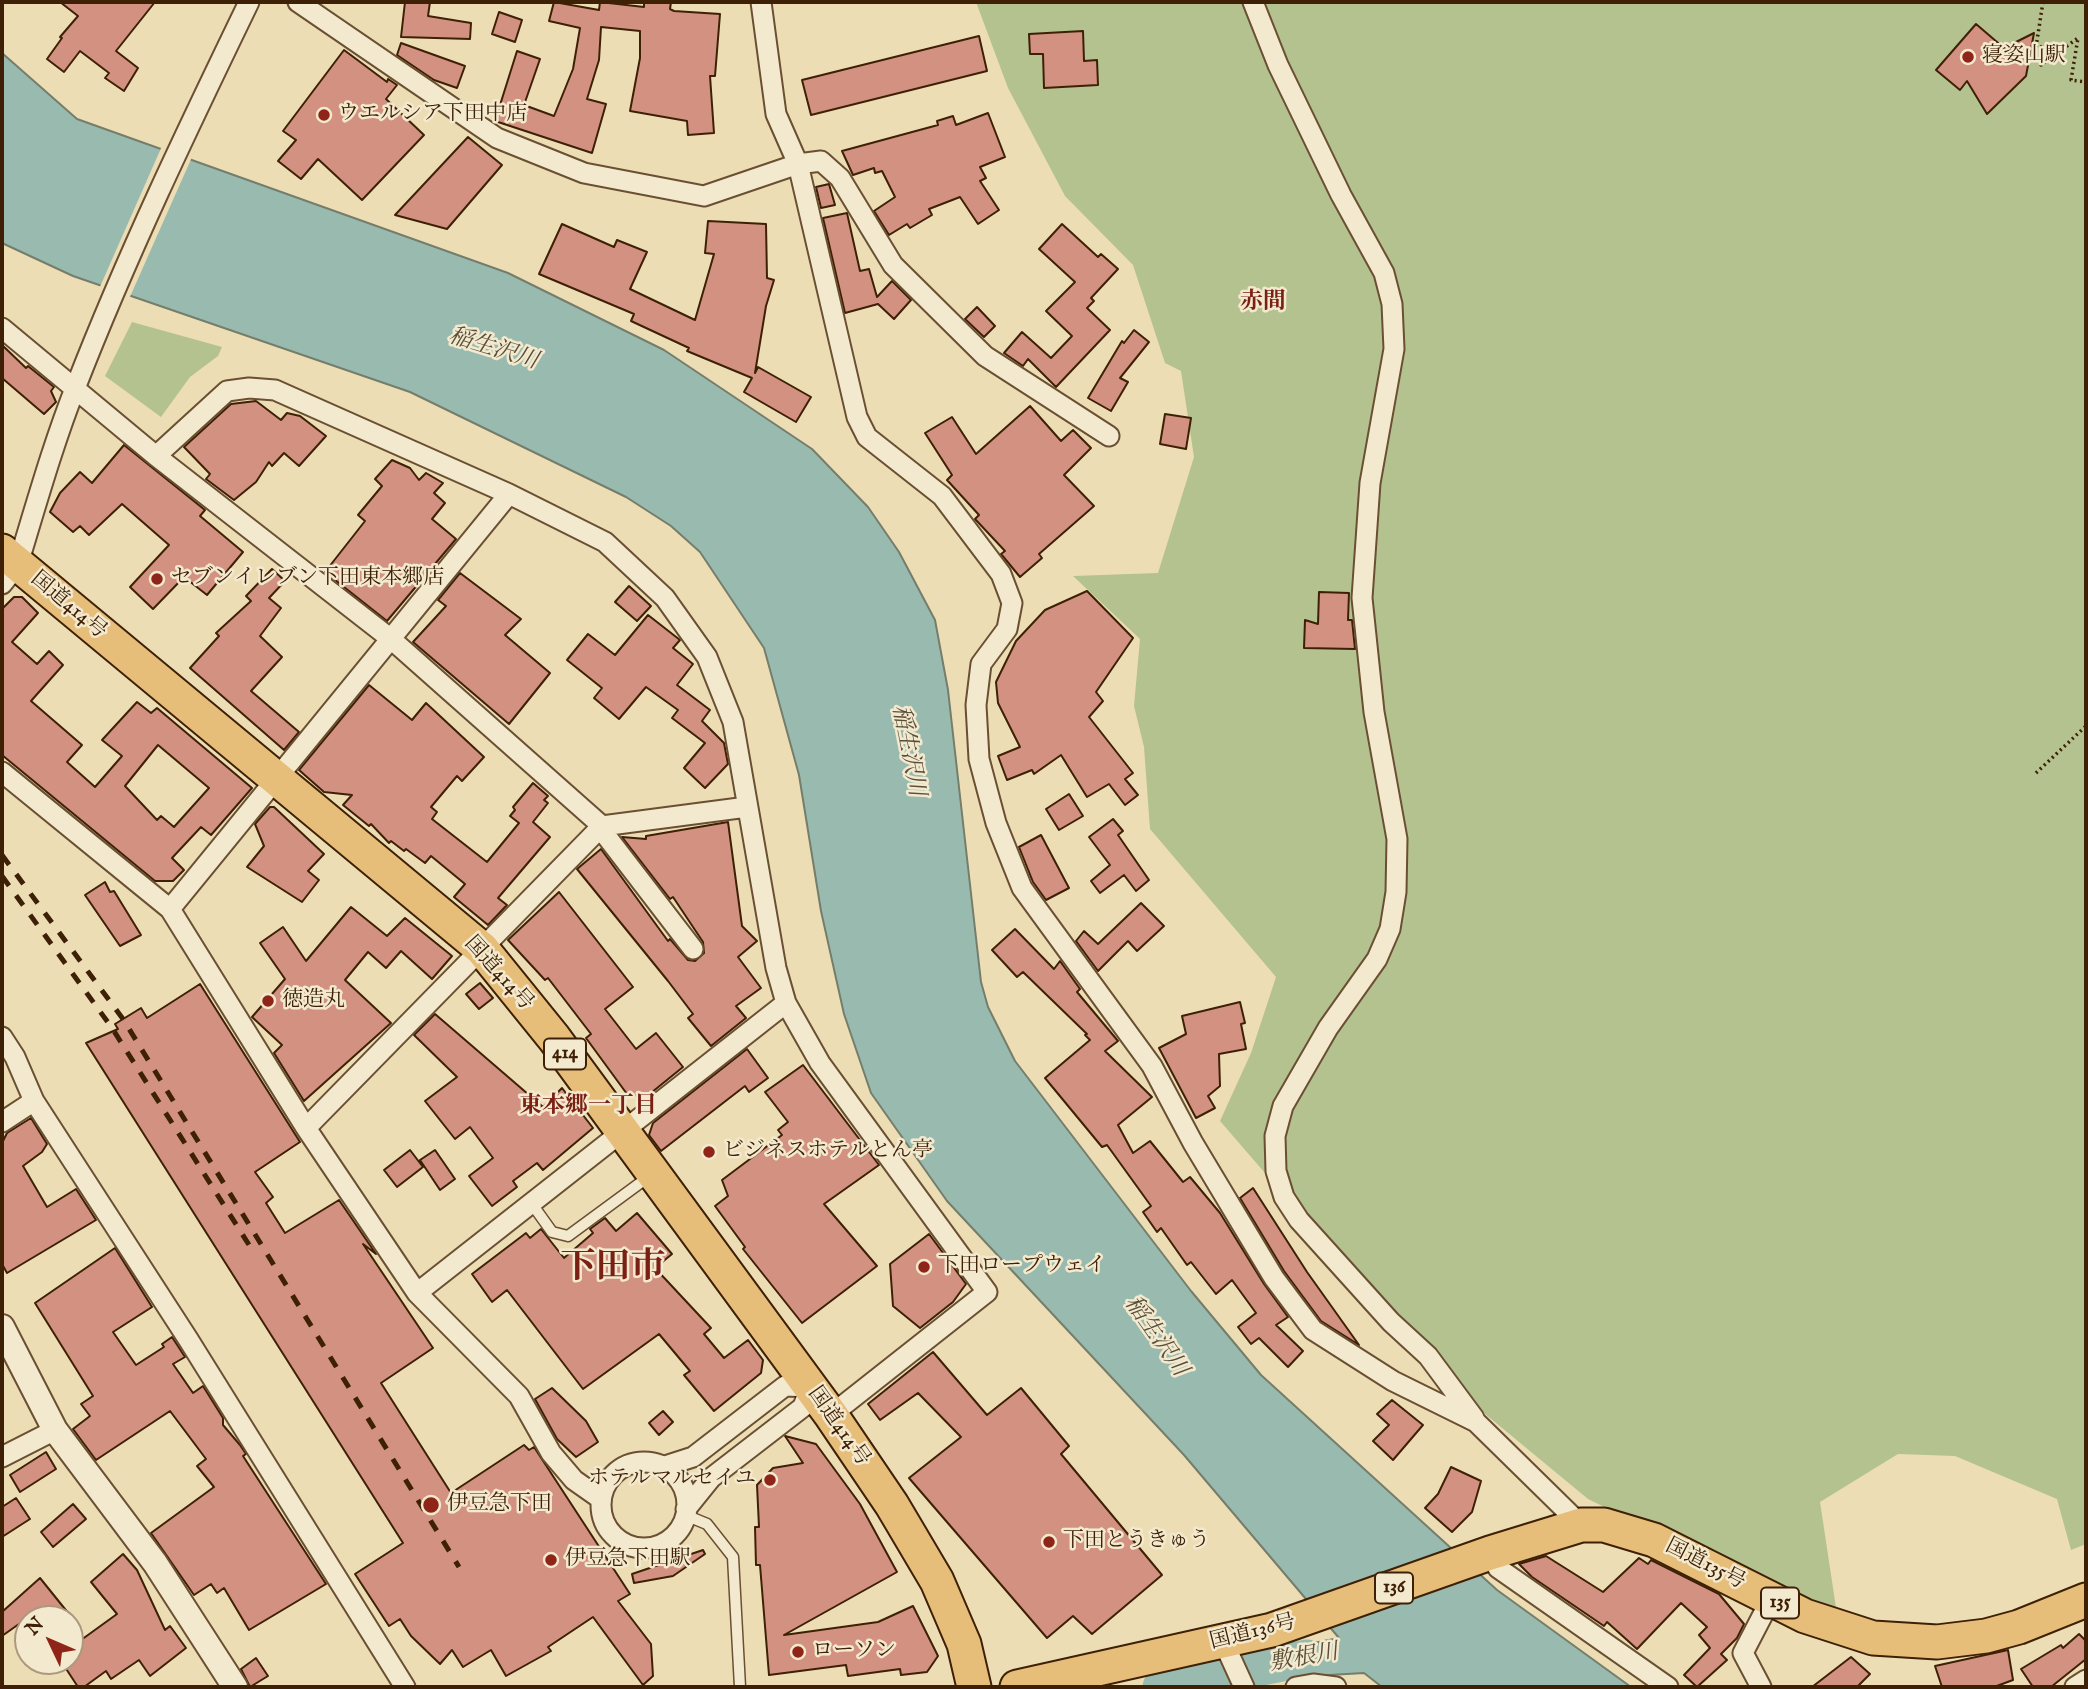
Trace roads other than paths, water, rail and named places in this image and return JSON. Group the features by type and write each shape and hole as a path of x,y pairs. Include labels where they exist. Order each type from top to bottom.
{"highway":[{"name":"国道414号","path":"7,566 275,778 482,949 554,1038 831,1415 927,1562 964,1644 974,1687"},
{"name":"国道135号","path":"1486,1554 1581,1525 1604,1525 1654,1540 1833,1628 1898,1642 1937,1642 1986,1636 2019,1627 2086,1600"},
{"name":"国道136号","path":"1017,1687 1227,1648 1486,1554"}],"street":[{"path":"7,566 108,307 183,138 249,2"},
{"path":"298,2 497,138 584,173 704,196 798,164 821,161 840,178 893,265 985,356 1109,436"},
{"path":"761,2 776,114 798,164 857,417 867,437 942,496 1002,574 1012,603 1007,629 981,664 976,705 979,759 996,823 1022,888 1152,1066 1193,1143 1274,1278 1313,1330 1393,1381 1476,1422"},
{"path":"1253,2 1278,65 1341,195 1384,273 1392,304 1394,349 1370,483 1362,598 1374,712 1397,839 1396,892 1390,929 1377,959 1328,1028 1283,1106 1275,1136 1276,1171 1284,1198 1299,1220 1391,1322 1428,1356 1476,1422 1581,1525"},
{"path":"2,328 156,456 391,639 602,826 607,837 693,949"},
{"path":"156,456 227,391 250,388 275,390 509,494 605,542 665,598 707,657 733,722 776,968 786,1003 820,1063 987,1292 831,1415"},
{"path":"170,909 509,494"},
{"path":"2,772 170,909 306,1128 417,1293 519,1396 551,1453 574,1480 601,1499"},
{"path":"306,1128 602,826 747,807"},
{"path":"417,1293 786,1003"},
{"path":"2,1037 15,1057 34,1101 188,1339 405,1687"},
{"path":"2,1122 34,1101"},
{"path":"2,1327 55,1430 155,1563 235,1687"},
{"path":"662,1467 693,1457 785,1386 810,1387 803,1407 711,1478 686,1512 679,1530 667,1542 651,1548 635,1548 620,1542 608,1530 601,1515 601,1499 610,1478 629,1465 651,1463 662,1467 681,1483 686,1512"},
{"path":"2,1457 55,1430"},
{"path":"1486,1554 1498,1568 1668,1687"},
{"path":"1761,1687 1743,1653 1771,1599"},
{"path":"1227,1648 1243,1685"},
{"path":"2075,1687 2086,1680"},
{"path":"1296,1687 1313,1684 1336,1687"}],"lane":[{"path":"532,1204 552,1232 568,1236 652,1174"},
{"path":"686,1512 707,1524 733,1557 740,1687"}],"water":[{"name":"稲生沢川","path":"2,53 77,119 508,273 664,350 812,449 868,507 899,552 935,620 948,690 981,982 988,1007 1015,1061 1191,1291 1261,1375 1497,1590 1631,1687 1382,1687 1364,1673 1261,1679 1258,1654 1339,1638 1184,1455 947,1201 871,1093 844,1014 821,911 799,775 764,648 700,552 671,526 626,497 410,392 73,276 2,243"}],"waterway":[{"name":"敷根川","path":"1161,1687 1307,1658"}],"railway":[{"path":"2,855 123,1019 459,1567"},
{"path":"2,876 112,1028 251,1248"}],"place":[{"name":"寝姿山駅","path":"1968,57"},
{"name":"ウエルシア下田中店","path":"324,115"},
{"name":"セブンイレブン下田東本郷店","path":"157,579"},
{"name":"徳造丸","path":"268,1001"},
{"name":"ビジネスホテルとん亭","path":"709,1152"},
{"name":"下田ロープウェイ","path":"924,1267"},
{"name":"ホテルマルセイユ","path":"770,1480"},
{"name":"伊豆急下田","path":"431,1505"},
{"name":"下田とうきゅう","path":"1049,1542"},
{"name":"伊豆急下田駅","path":"551,1560"},
{"name":"ローソン","path":"798,1652"}],"district":[{"name":"赤間","path":"1263,303"},
{"name":"東本郷一丁目","path":"588,1107"},
{"name":"下田市","path":"613,1270"}]}
